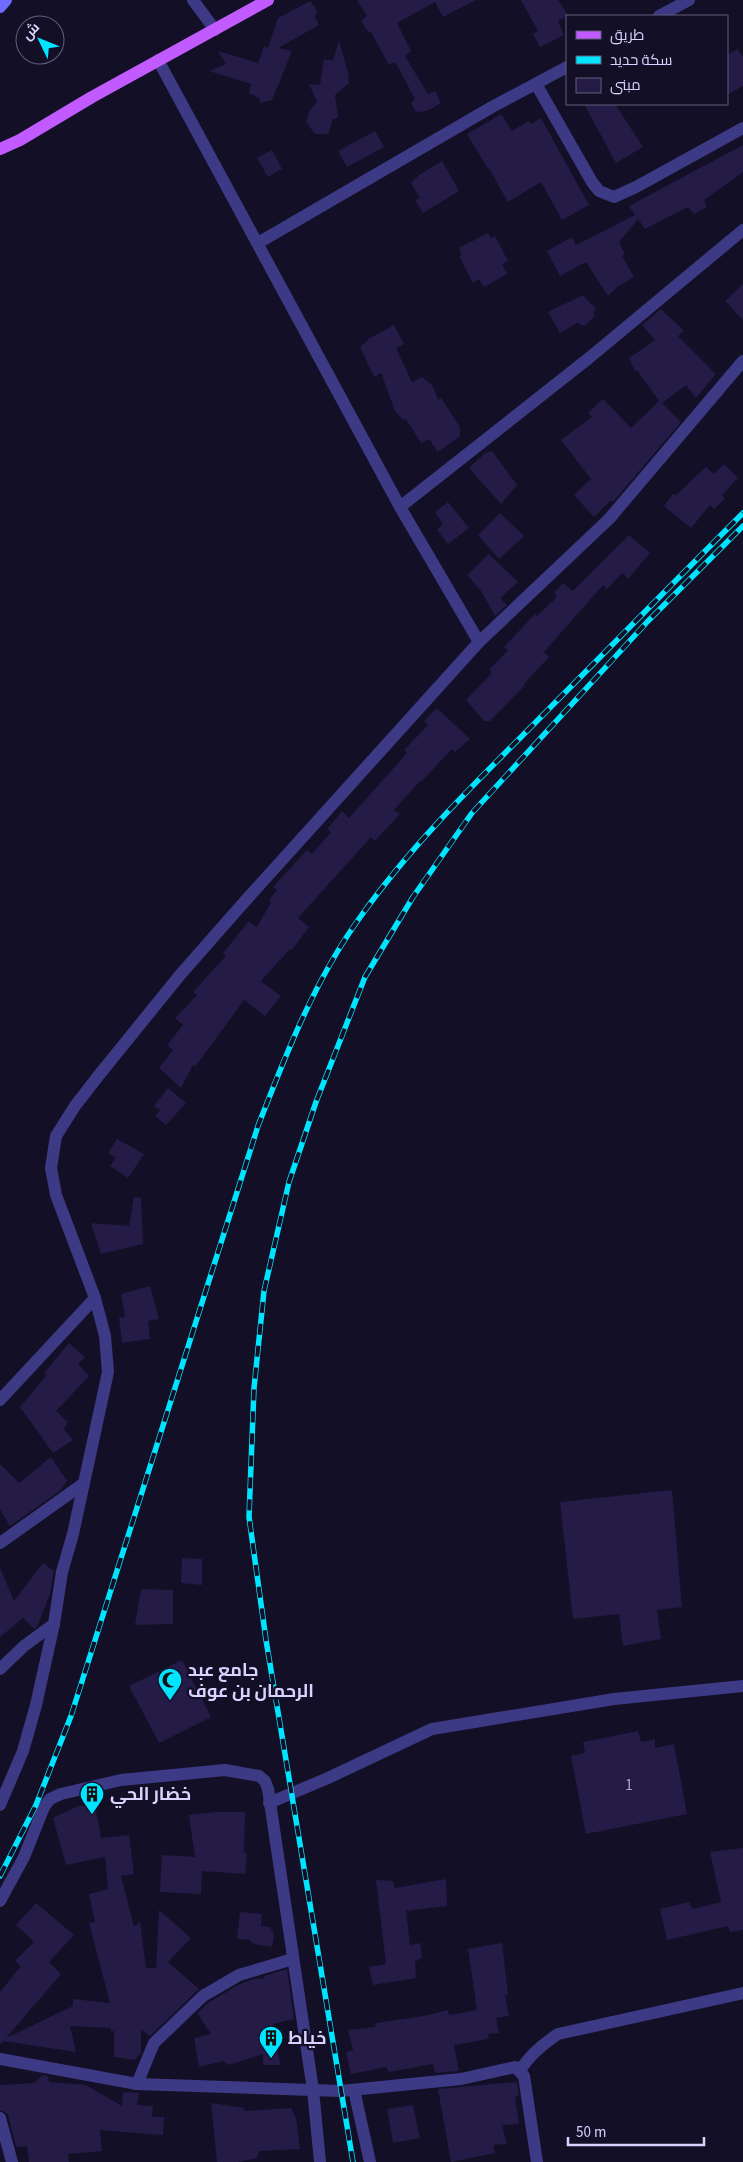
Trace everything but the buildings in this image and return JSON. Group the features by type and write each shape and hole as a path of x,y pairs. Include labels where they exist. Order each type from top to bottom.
{"main road":[{"path":"0,7 6,0"},
{"path":"0,149 20,140 92,97 268,0"},
{"path":"0,157 20,140"}],"street":[{"path":"194,0 214,30"},
{"path":"661,15 689,0"},
{"path":"158,60 400,507 480,642"},
{"path":"258,244 566,68"},
{"path":"536,84 592,182 606,195 614,196 636,187 743,128"},
{"path":"400,507 589,358 743,230"},
{"path":"0,1804 23,1751 36,1705 54,1624 62,1572 73,1534 108,1372 106,1336 95,1298 56,1195 51,1168 56,1136 75,1106 180,975 480,642 609,519 743,361"},
{"path":"0,1400 95,1298"},
{"path":"0,1543 83,1484"},
{"path":"0,1669 24,1646 54,1624"},
{"path":"269,1803 328,1778 432,1729 614,1699 743,1686"},
{"path":"0,1901 24,1857 40,1815 50,1799 61,1794 121,1780 225,1770 259,1776 265,1781 268,1789 313,2090 320,2162"},
{"path":"137,2084 154,2043 203,1996 240,1975 293,1960"},
{"path":"520,2071 526,2061 538,2049 558,2034 743,1993"},
{"path":"0,2059 137,2084 313,2090 354,2090 462,2079 515,2067 524,2076 537,2162 533,2162"},
{"path":"354,2090 370,2162"},
{"path":"0,2118 4,2148 12,2162"}],"railway":[{"path":"0,1876 36,1805 71,1716 258,1126 279,1072 329,965 380,891 442,818 743,513"},
{"path":"353,2162 266,1640 249,1517 254,1388 264,1291 289,1182 316,1102 365,977 413,897 472,813 648,621 743,526"}],"place":[{"name":"جامع عبد الرحمان بن عوف","path":"170,1701"},
{"name":"خضار الحي","path":"92,1815"},
{"name":"خياط","path":"271,2059"}]}
